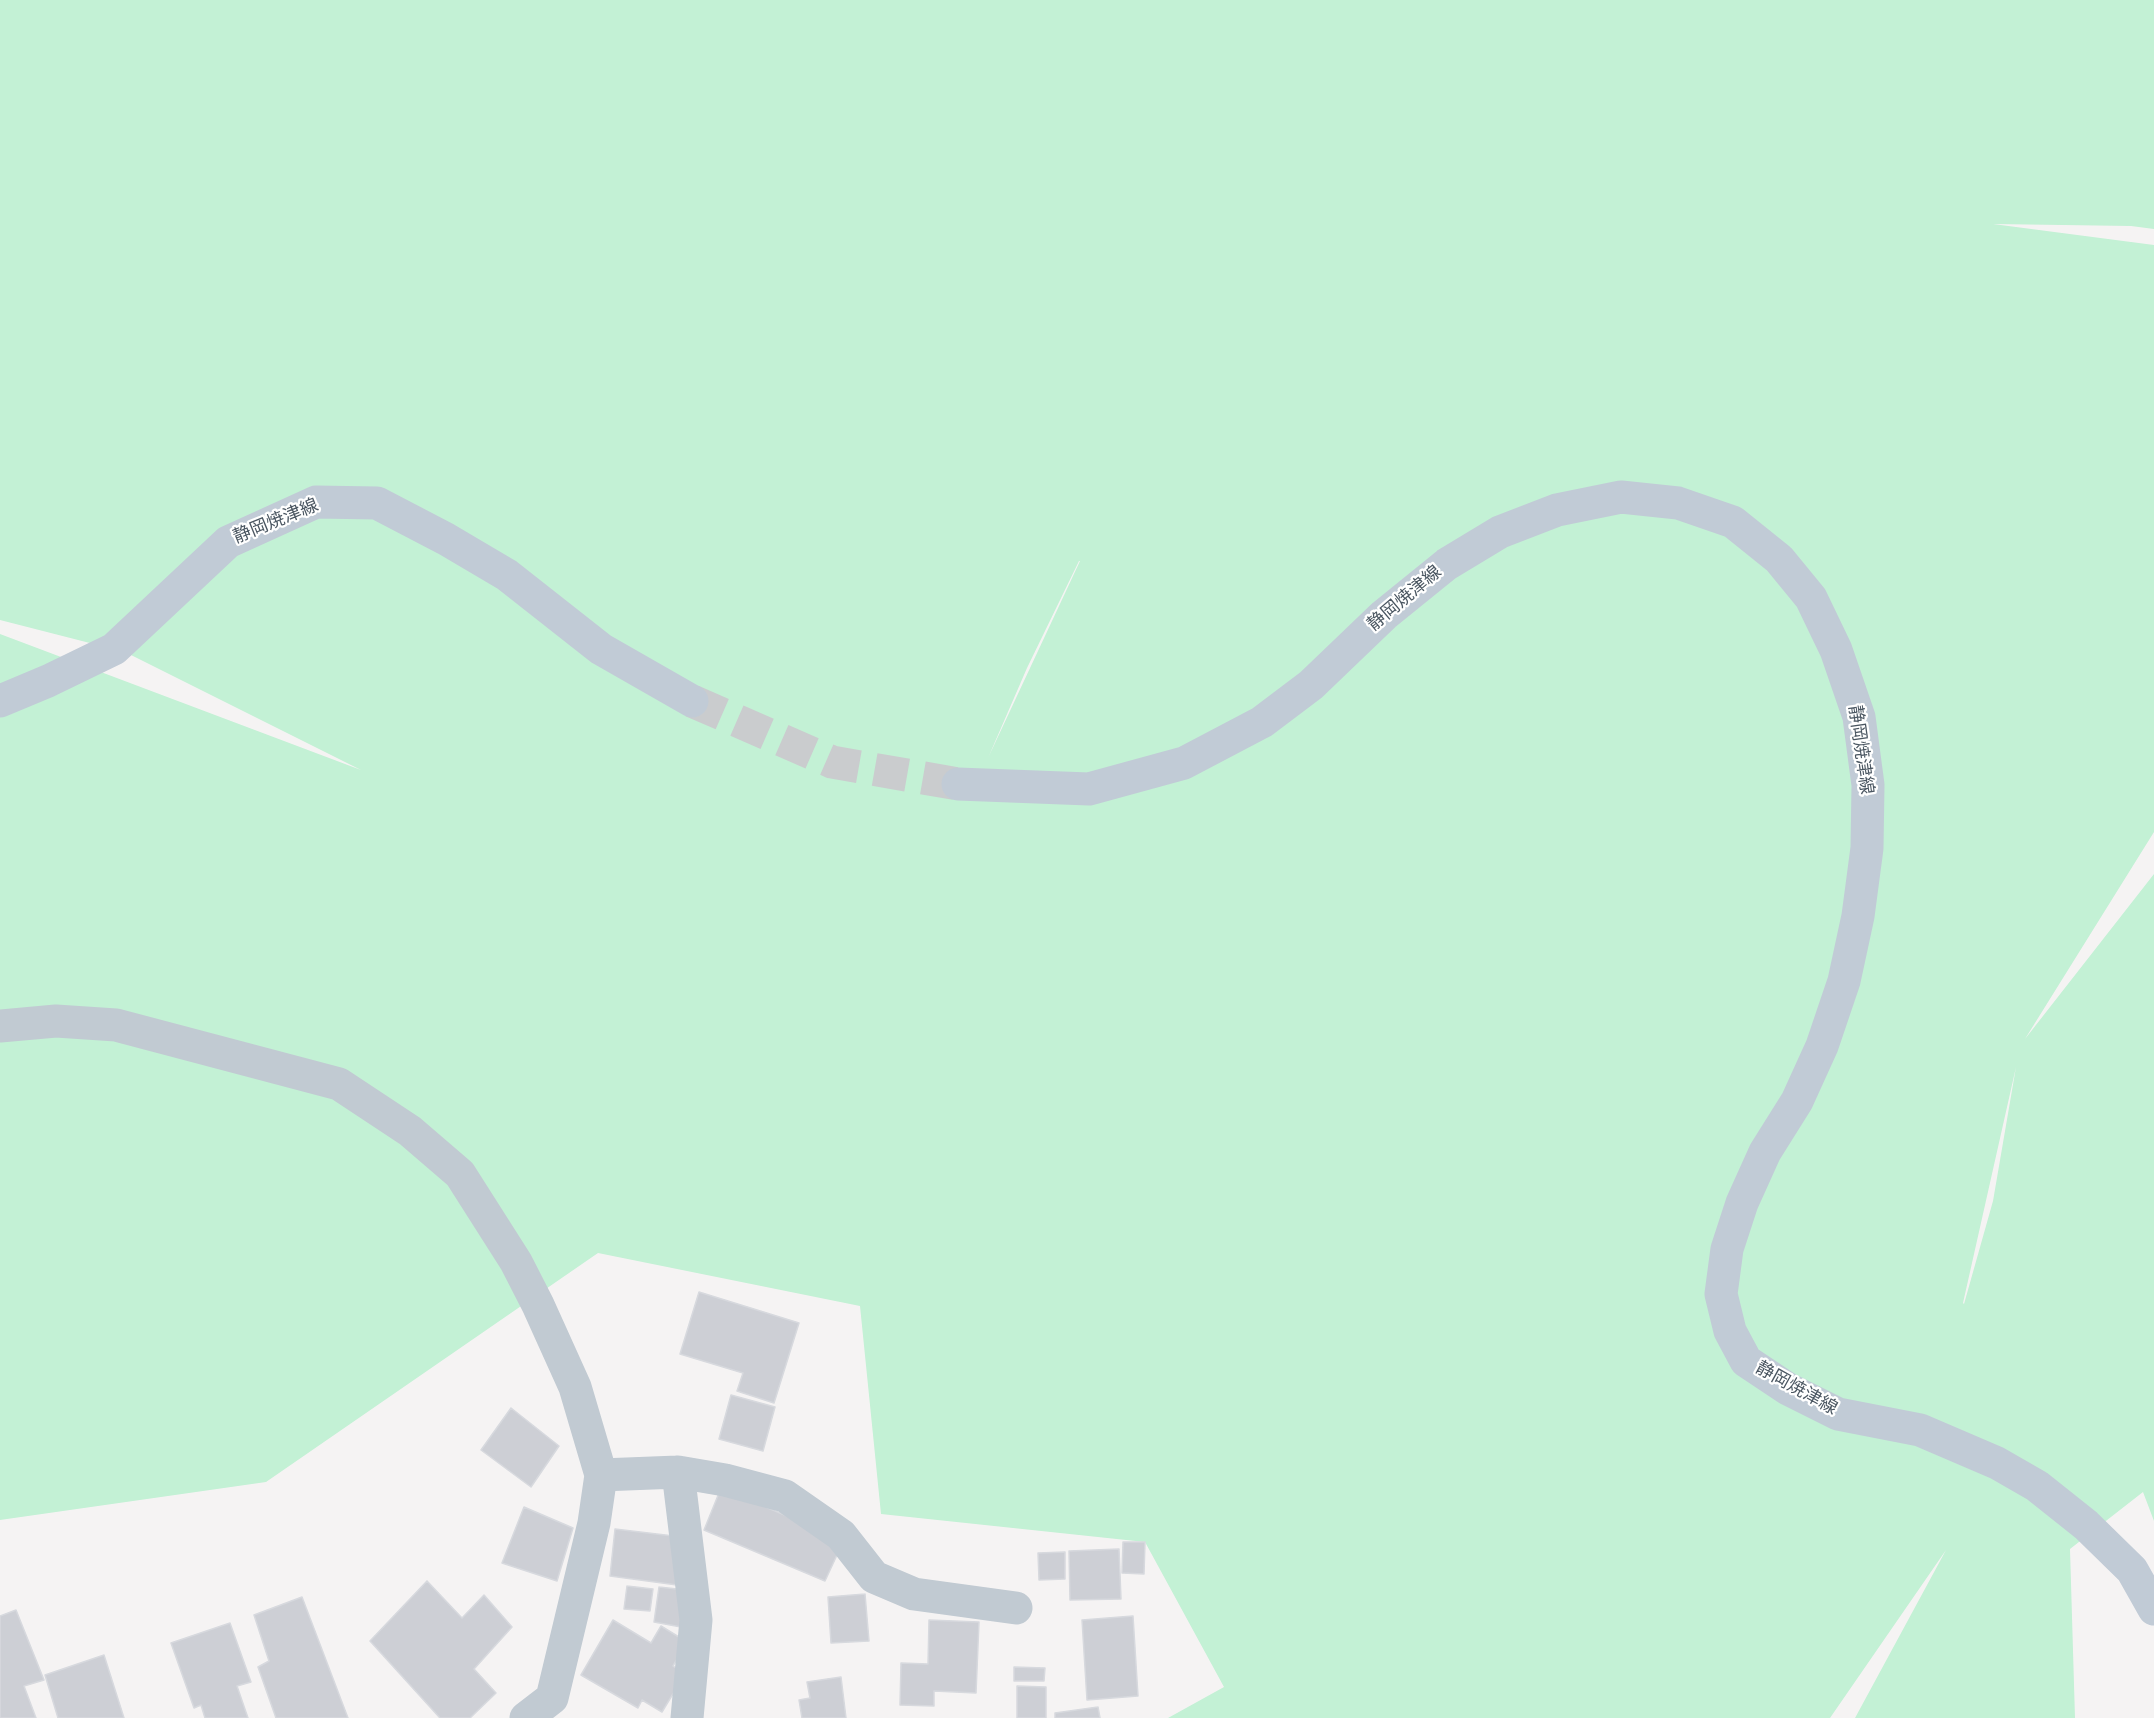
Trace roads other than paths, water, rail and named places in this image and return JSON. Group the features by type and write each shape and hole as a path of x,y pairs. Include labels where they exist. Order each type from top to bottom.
{"main road":[{"name":"静岡焼津線","path":"958,784 1089,789 1184,763 1270,716 1311,685 1384,615 1447,564 1500,532 1557,510 1621,497 1678,503 1733,522 1779,560 1811,598 1836,650 1859,717 1868,785 1867,848 1858,916 1844,981 1822,1046 1797,1101 1765,1152 1742,1203 1727,1249 1721,1294 1730,1331 1746,1361 1788,1389 1838,1413 1920,1430 1997,1463 2037,1486 2086,1525 2132,1570 2154,1609"},
{"name":"静岡焼津線","path":"0,701 114,649 228,542 316,502 376,503 446,539 507,575 601,649 692,701"}],"street":[{"path":"0,1026 56,1022 116,1025 339,1084 410,1131 460,1174 516,1262 538,1305 575,1387 601,1475 594,1523 552,1698 526,1718"},
{"path":"601,1475 678,1472 725,1480 785,1496 841,1535 874,1577 914,1594 1016,1608"},
{"path":"678,1472 696,1620 687,1718"}],"tunnel":[{"path":"692,701 832,762 958,784"}]}
